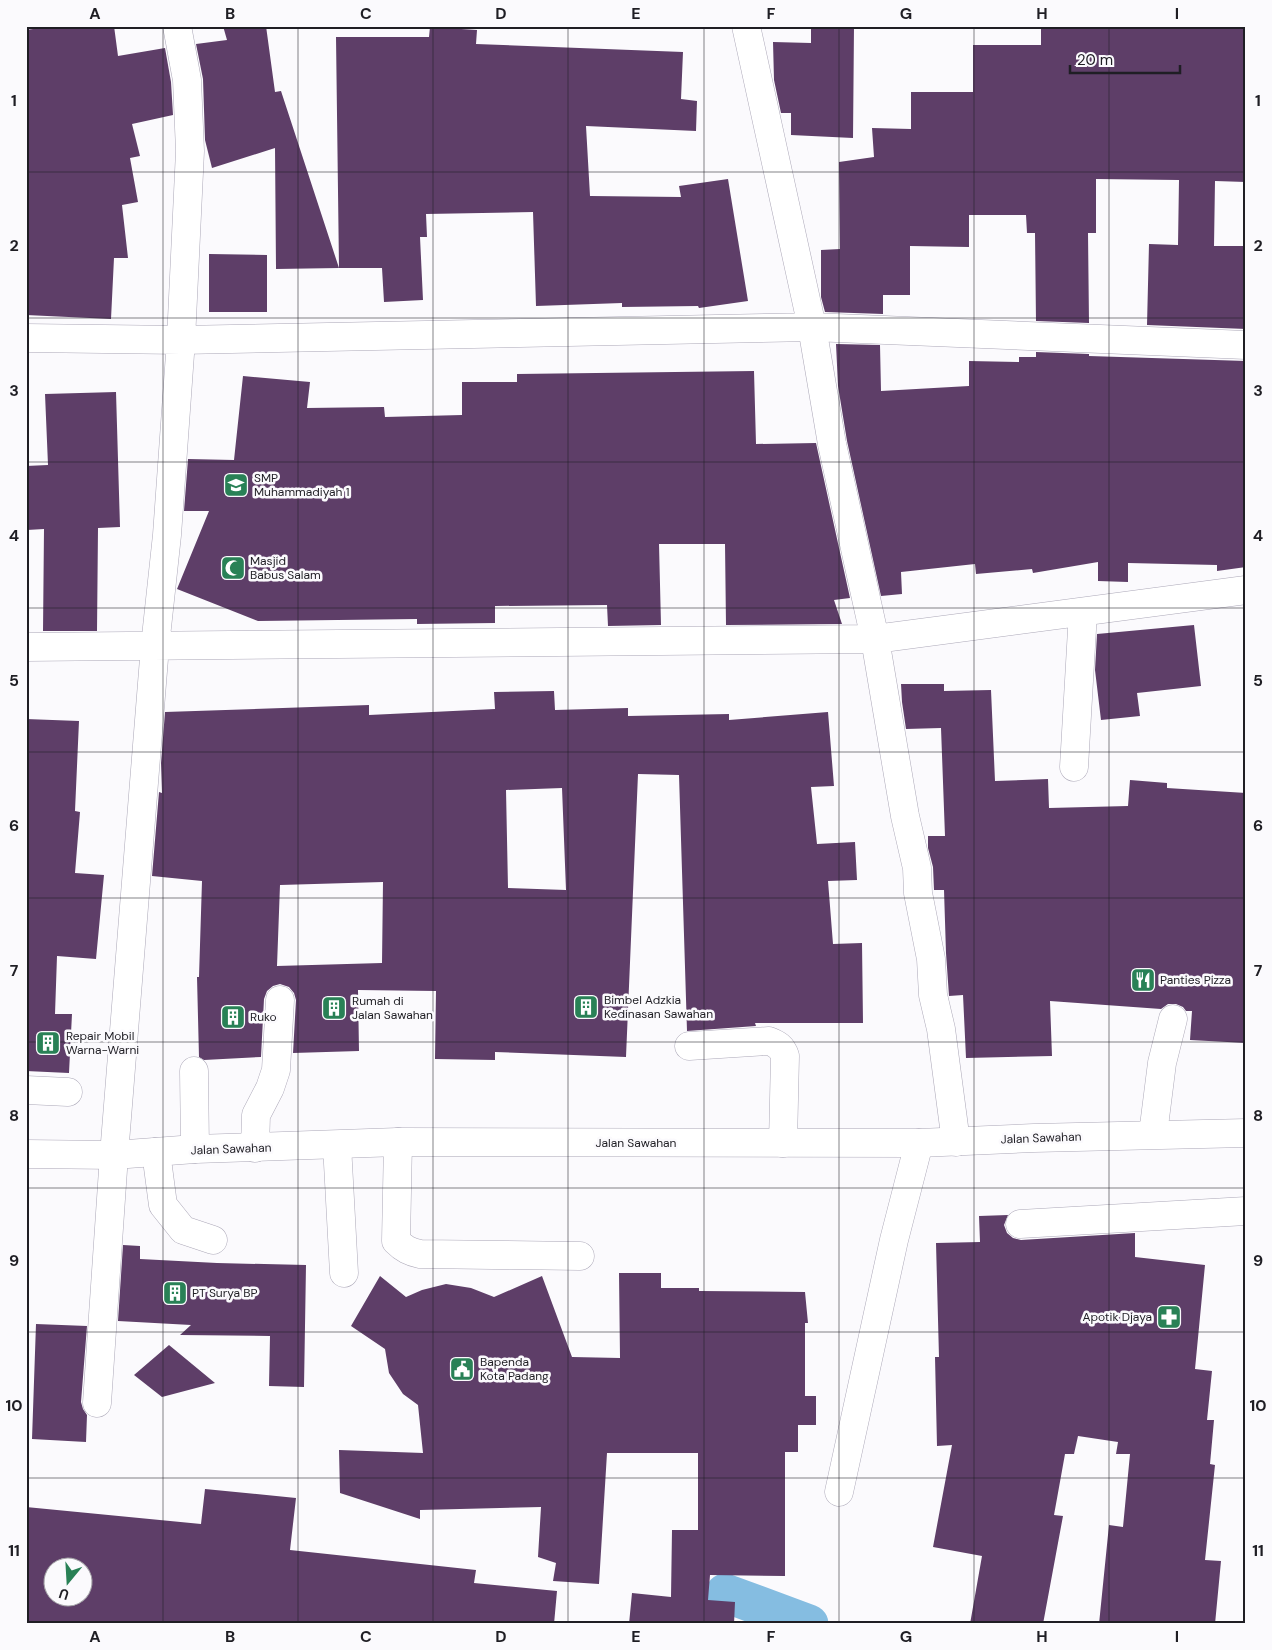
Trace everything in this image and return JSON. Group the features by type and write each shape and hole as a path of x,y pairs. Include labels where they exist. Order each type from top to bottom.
{"street":[{"path":"97,1403 114,1155 155,646 167,535 181,340 190,151 187,80 177,26"},
{"path":"746,26 812,327 832,444 875,639 905,816 917,868 918,893 931,959 933,995 941,1029 956,1142"},
{"path":"26,338 181,340 812,327 1246,345"},
{"path":"26,647 875,639 1246,590"},
{"path":"1074,767 1083,612"},
{"path":"255,1148 256,1116 270,1088 276,1070 280,1000"},
{"path":"1153,1134 1162,1063 1173,1019"},
{"path":"689,1046 769,1041 783,1049 785,1056 783,1143"},
{"path":"194,1071 195,1150"},
{"path":"26,1090 68,1092"},
{"name":"Jalan Sawahan","path":"26,1154 114,1155 398,1142 918,1144 1153,1134 1246,1133"},
{"path":"398,1142 396,1241 406,1250 420,1254 580,1256"},
{"path":"839,1492 894,1240 918,1144"},
{"path":"337,1145 344,1273"},
{"path":"156,1152 163,1205 183,1230 213,1240"},
{"path":"1020,1224 1246,1211"}],"building":[{"path":"54,26 114,26 118,56 165,48 171,82 173,115 132,124 140,156 130,158 138,202 122,205 128,258 114,258 111,319 26,315 26,30"},
{"path":"223,26 266,26 275,92 281,91 339,268 276,269 275,148 212,168 205,140 203,79 196,44 227,40"},
{"path":"811,26 854,26 853,138 791,135 791,113 781,113 774,80 773,42 811,43"},
{"path":"1041,26 1246,26 1246,182 1215,181 1214,246 1246,246 1246,329 1147,325 1149,244 1178,245 1179,180 1096,179 1096,233 1088,233 1089,323 1036,321 1035,233 1027,233 1026,215 969,215 969,247 910,246 910,295 883,295 883,314 825,312 821,297 821,250 840,249 839,162 874,157 872,128 911,129 911,92 973,92 973,45 1041,45"},
{"path":"430,27 477,30 476,44 683,52 681,99 697,101 696,131 586,126 590,196 681,197 679,186 728,179 748,301 699,308 698,306 622,307 622,303 536,306 533,212 426,214 427,237 420,237 423,300 384,302 382,268 339,268 336,37 429,37"},
{"path":"209,254 267,255 267,312 209,312"},
{"path":"836,344 880,345 881,391 969,386 969,361 1019,362 1019,357 1036,357 1036,352 1089,354 1089,356 1246,361 1246,567 1217,571 1217,565 1128,563 1128,582 1098,581 1098,562 1033,573 1032,569 976,574 975,564 901,572 902,594 881,596 847,441 838,386"},
{"path":"754,371 756,444 816,443 850,598 834,600 842,624 726,625 725,544 659,544 661,625 608,626 607,605 495,606 495,623 417,624 417,619 258,621 177,589 209,511 184,511 188,459 234,460 243,376 310,382 307,408 384,407 385,417 462,415 462,382 517,382 517,374"},
{"path":"116,392 120,527 98,528 97,631 43,631 44,529 27,530 26,466 48,465 45,394"},
{"path":"1194,625 1201,686 1137,693 1140,716 1101,720 1095,670 1097,634"},
{"path":"901,684 944,684 944,691 991,690 995,781 1048,779 1049,808 1128,806 1130,780 1167,783 1167,788 1246,793 1246,1043 1190,1040 1192,1011 1186,1011 1183,1007 1176,1004 1168,1004 1161,1009 1050,1001 1052,1056 966,1058 963,995 949,996 944,890 934,890 933,867 928,848 928,836 945,836 941,728 906,729"},
{"path":"554,691 555,710 628,708 628,716 729,714 729,720 828,712 834,786 811,787 817,844 855,842 857,880 828,881 833,944 862,943 863,1023 755,1023 756,1026 687,1031 679,775 638,774 626,1057 495,1052 495,1060 435,1059 436,991 358,990 359,1051 293,1053 296,1000 294,993 289,987 280,984 273,986 267,991 264,999 261,1057 204,1060 199,1057 197,977 199,977 202,881 152,876 159,792 162,793 161,763 165,712 369,705 369,715 495,709 494,692","holes":["562,788 566,890 508,888 506,790","383,882 382,963 277,966 280,885"]},
{"path":"26,719 79,721 75,811 80,812 75,873 104,875 96,959 57,956 55,1014 72,1014 69,1073 26,1071"},
{"path":"1008,1215 1004,1225 1007,1233 1013,1238 1021,1240 1135,1233 1135,1257 1205,1265 1195,1369 1212,1371 1207,1420 1214,1420 1210,1464 1215,1465 1205,1560 1221,1561 1215,1624 1099,1624 1109,1525 1123,1527 1130,1454 1116,1454 1118,1442 1078,1436 1074,1454 1065,1454 1054,1515 1063,1516 1043,1624 970,1624 982,1556 933,1547 952,1445 937,1446 935,1357 939,1357 936,1243 980,1242 979,1216"},
{"path":"123,1245 140,1246 140,1259 306,1265 304,1387 269,1386 270,1336 180,1335 191,1325 118,1321"},
{"path":"619,1273 661,1273 661,1288 699,1288 699,1291 805,1292 808,1323 805,1323 805,1396 816,1396 816,1425 798,1425 798,1452 785,1452 785,1576 710,1575 708,1600 735,1602 734,1624 629,1624 632,1593 671,1597 672,1530 698,1530 698,1453 607,1453 599,1584 553,1581 556,1563 538,1557 541,1507 420,1510 420,1519 340,1493 339,1450 423,1453 418,1405 403,1394 389,1373 385,1349 351,1326 380,1276 406,1297 422,1290 446,1284 471,1288 494,1297 542,1276 572,1357 620,1358"},
{"path":"36,1324 87,1326 81,1402 87,1415 86,1442 32,1439"},
{"path":"169,1345 215,1383 162,1397 134,1375"},
{"path":"205,1489 296,1498 290,1550 476,1570 474,1583 557,1591 554,1624 26,1624 26,1507 201,1524"}],"waterway":[{"path":"725,1593 809,1624"}],"place":[{"name":"SMP Muhammadiyah 1","path":"236,485"},
{"name":"Masjid Babus Salam","path":"233,568"},
{"name":"Panties Pizza","path":"1143,980"},
{"name":"Bimbel Adzkia Kedinasan Sawahan","path":"586,1007"},
{"name":"Rumah di Jalan Sawahan","path":"334,1008"},
{"name":"Ruko","path":"233,1017"},
{"name":"Repair Mobil Warna-Warni","path":"48,1043"},
{"name":"PT Surya BP","path":"175,1293"},
{"name":"Apotik Djaya","path":"1169,1317"},
{"name":"Bapenda Kota Padang","path":"462,1369"}]}
